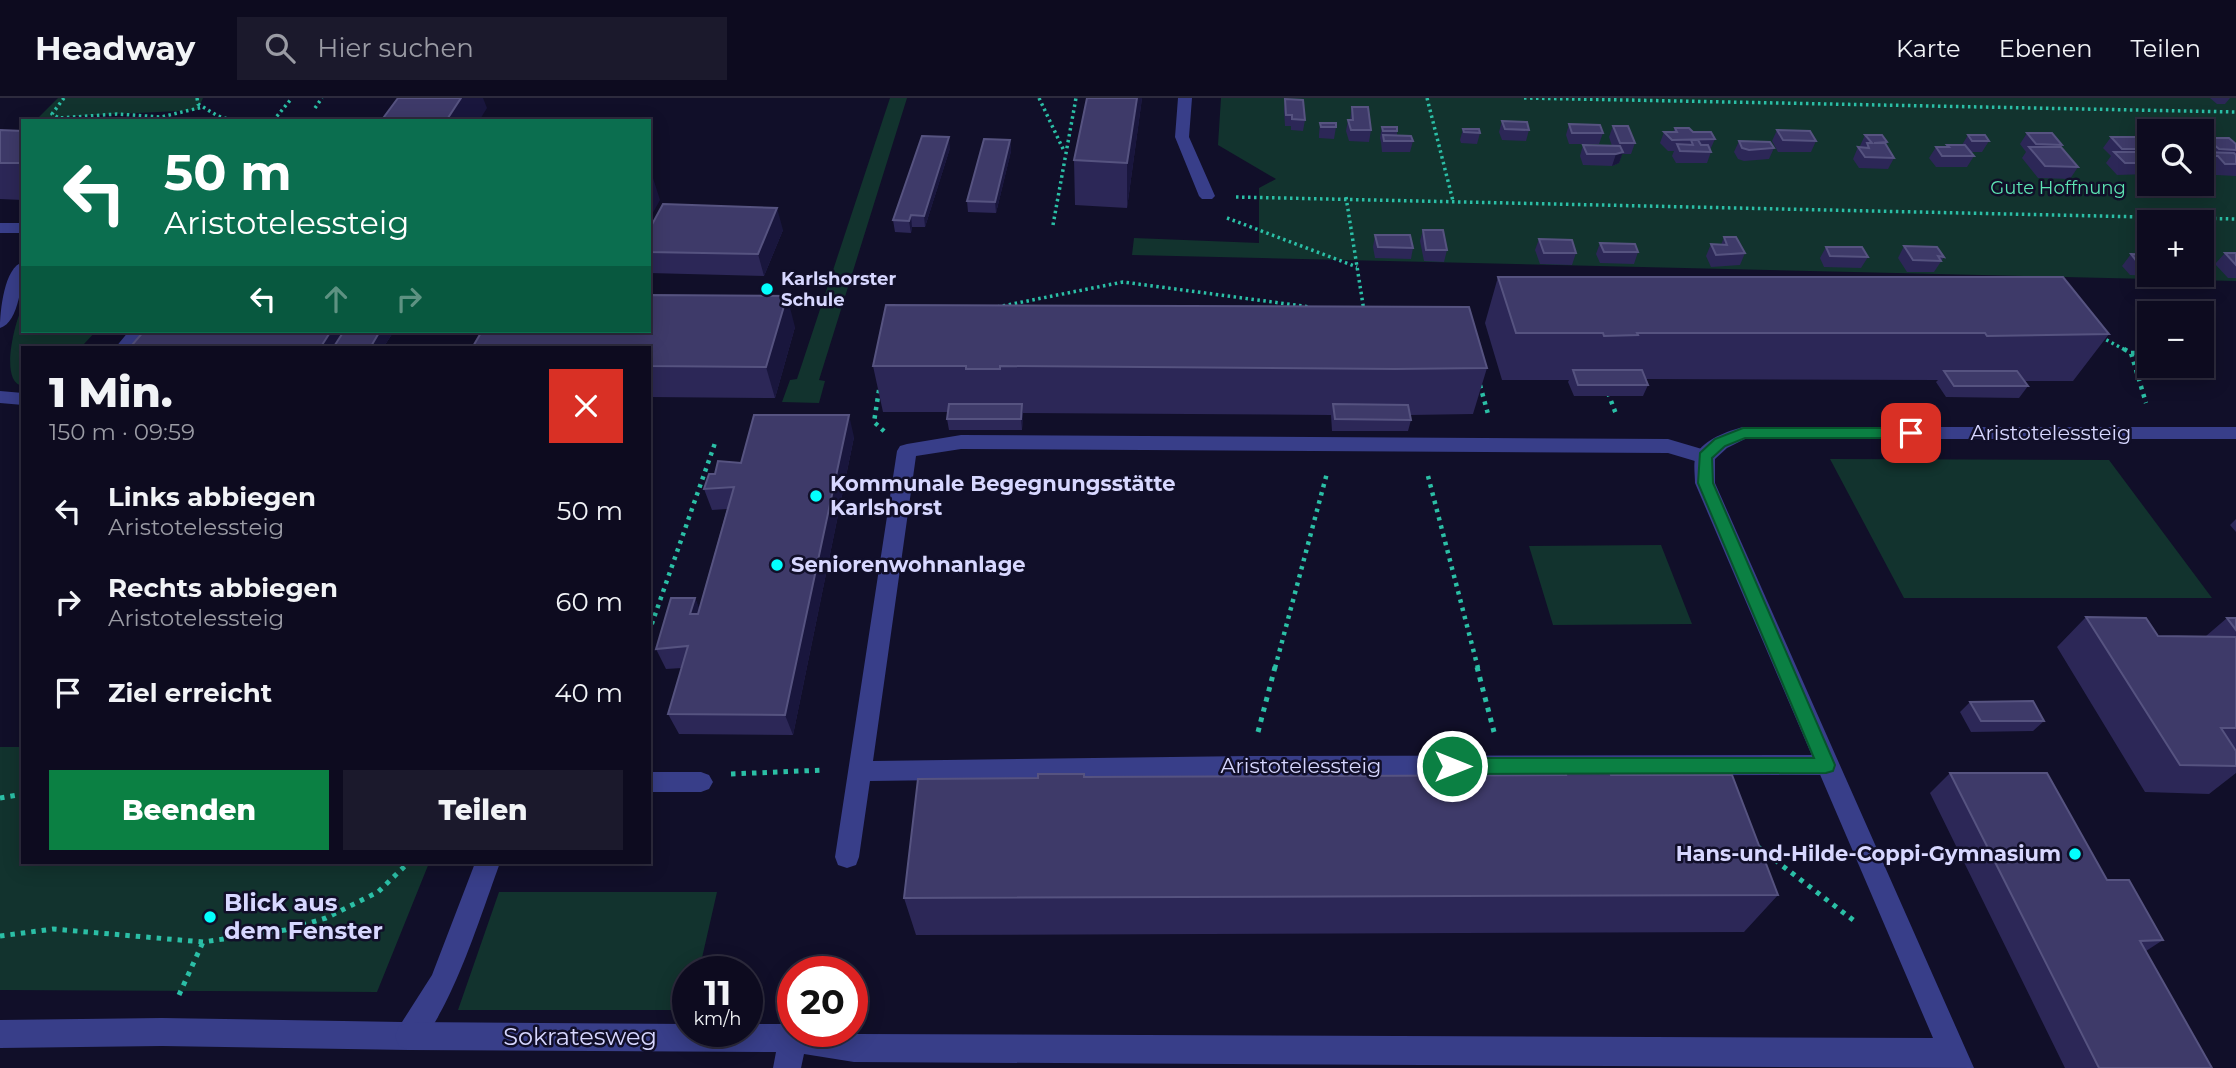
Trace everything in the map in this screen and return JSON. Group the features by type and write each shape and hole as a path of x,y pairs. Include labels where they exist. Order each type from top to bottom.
{"street":[{"path":"1185,98 1182,137 1207,196"},
{"path":"0,228 21,228"},
{"path":"0,323 21,272"},
{"name":"Aristotelessteig","path":"1705,457 1720,443 1743,433 2236,433"},
{"path":"847,857 906,451 961,442 1668,446 1705,457 1705,483 1957,1060"},
{"name":"Aristotelessteig","path":"860,771 1249,766 1826,765"},
{"path":"651,782 701,782"},
{"path":"409,1036 442,983 487,864"},
{"name":"Sokratesweg","path":"0,1034 162,1032 777,1038"},
{"path":"787,1068 791,1047"},
{"name":"Sokratesweg","path":"848,1047 1573,1060 1957,1060"}],"path":[{"path":"64,98 52,114 59,118 117,114 161,117 203,107"},
{"path":"197,98 198,104 228,119"},
{"path":"274,119 292,98"},
{"path":"314,108 322,98"},
{"path":"1039,98 1064,152"},
{"path":"1053,225 1064,152 1076,98"},
{"path":"1427,98 1453,201"},
{"path":"1524,98 2236,112"},
{"path":"1357,267 1212,212 1207,196 1346,197 2236,219"},
{"path":"1346,197 1364,314"},
{"path":"988,309 1123,282 1311,307"},
{"path":"2096,334 2131,353 2137,353"},
{"path":"2131,353 2149,412"},
{"path":"1478,379 1497,444"},
{"path":"880,383 874,422 906,451"},
{"path":"651,626 715,443"},
{"path":"1420,444 1503,766"},
{"path":"1249,766 1334,445"},
{"path":"701,782 736,772 860,771"},
{"path":"0,799 21,794"},
{"path":"1748,840 1867,931"},
{"path":"0,936 53,929 203,942 285,930 326,918 378,892 407,864"},
{"path":"177,998 203,942"}],"green space":[{"path":"58,98 203,98 198,110 38,118"},
{"path":"890,98 907,98 819,380 825,381 819,403 782,402 790,380 797,379"},
{"name":"Gute Hoffnung","path":"1221,98 2236,98 2236,281 2214,280 2214,210 2137,210 2137,279 1132,255 1134,238 1259,243 1259,188 1276,179 1218,145"},
{"path":"21,311 21,333 94,333 85,346 21,346 21,385 16,383 10,365"},
{"path":"1830,459 2109,460 2212,598 1904,598"},
{"path":"1661,545 1692,624 1553,625 1529,546"},
{"path":"0,747 21,747 21,864 429,864 377,992 0,990"},
{"path":"499,892 717,892 702,956 672,956 672,1010 458,1010"}],"building":[{"path":"398,98 461,98 447,119 382,119"},
{"path":"1087,98 1137,98 1127,163 1074,160"},
{"path":"1285,99 1303,100 1305,120 1292,119 1292,115 1286,115"},
{"path":"1352,107 1368,107 1371,130 1351,130 1348,120 1353,120"},
{"path":"1502,121 1527,122 1529,130 1505,129"},
{"path":"1320,123 1336,123 1336,127 1321,127"},
{"path":"1569,124 1600,125 1603,133 1572,133"},
{"path":"1613,126 1628,126 1635,143 1620,143"},
{"path":"1382,127 1397,127 1397,131 1383,131"},
{"path":"1675,128 1711,132 1715,139 1672,140 1664,132 1677,132"},
{"path":"1463,129 1479,129 1480,133 1464,132"},
{"path":"0,130 21,131 21,163 0,163"},
{"path":"1777,130 1810,131 1816,141 1783,140"},
{"path":"2027,133 2052,133 2062,145 2036,144"},
{"path":"1383,135 1411,136 1413,141 1384,141"},
{"path":"1865,135 1882,135 1887,142 1874,143 1885,143 1894,158 1865,157 1858,147 1869,148 1867,143 1872,143"},
{"path":"1968,135 1985,135 1989,141 1972,141"},
{"path":"922,136 949,137 924,216 911,215 909,221 893,220"},
{"path":"2111,137 2137,137 2137,149 2122,149"},
{"path":"2214,138 2229,138 2236,144 2236,150 2219,149 2214,145"},
{"path":"984,139 1010,140 995,202 967,201"},
{"path":"1691,140 1708,145 1711,152 1680,151 1677,144 1693,145"},
{"path":"1739,141 1770,142 1774,148 1749,150 1742,148"},
{"path":"1583,145 1620,146 1623,152 1587,154"},
{"path":"1947,145 1965,145 1974,156 1942,156 1936,147 1949,147"},
{"path":"2029,147 2061,147 2078,167 2045,166"},
{"path":"2114,152 2137,152 2137,163 2125,163"},
{"path":"2214,152 2234,153 2236,164 2225,164 2218,156 2214,156"},
{"path":"663,204 777,208 758,254 651,252 651,226"},
{"path":"1423,230 1443,230 1447,250 1426,250"},
{"path":"1375,235 1410,235 1413,248 1378,247"},
{"path":"1724,237 1736,237 1745,253 1716,255 1711,244 1727,245"},
{"path":"1539,239 1572,240 1576,253 1544,253"},
{"path":"1600,243 1635,244 1638,252 1604,252"},
{"path":"1904,246 1937,247 1944,257 1938,256 1941,261 1913,260"},
{"path":"1826,247 1862,247 1868,257 1830,256"},
{"path":"2225,253 2236,253 2236,265"},
{"path":"1498,277 2063,277 2109,334 1987,336 1985,333 1637,333 1638,335 1604,336 1603,333 1516,333"},
{"path":"651,295 787,296 766,367 651,366 651,346 473,346 481,333 651,333"},
{"path":"886,305 1469,307 1487,368 1000,366 1000,369 966,369 966,366 873,366"},
{"path":"142,333 330,333 322,345 132,345"},
{"path":"343,333 379,333 371,346 334,346"},
{"path":"1573,370 1642,370 1648,385 1578,385"},
{"path":"1944,371 2017,371 2028,386 1954,386"},
{"path":"949,404 1022,404 1021,419 947,419"},
{"path":"1333,404 1408,405 1411,420 1335,419"},
{"name":"Seniorenwohnanlage","path":"754,415 849,415 785,715 668,714 688,646 656,649 671,598 695,598 690,614 698,614 734,487 704,489 709,474 715,474 718,461 741,463"},
{"path":"2086,617 2146,618 2158,636 2236,637 2236,728 2221,728 2236,751 2236,766 2180,765"},
{"path":"2227,618 2236,618 2236,630"},
{"path":"2033,701 2044,721 1981,721 1970,702"},
{"path":"1610,771 1611,775 1732,775 1778,895 904,898 918,779 1038,778 1038,774 1084,774 1084,777 1566,775 1565,772"},
{"path":"1950,773 2047,773 2107,880 2129,880 2163,940 2140,941 2212,1068 2099,1068"}],"place":[{"name":"Karlshorster Schule","path":"767,289"},
{"name":"Kommunale Begegnungsstätte Karlshorst","path":"816,496"},
{"name":"Seniorenwohnanlage","path":"777,565"},
{"name":"Hans-und-Hilde-Coppi-Gymnasium","path":"2075,854"},
{"name":"Blick aus dem Fenster","path":"210,917"}],"route":[{"path":"1452,766 1826,765 1705,483 1705,457 1720,443 1743,433 1911,433"}]}
